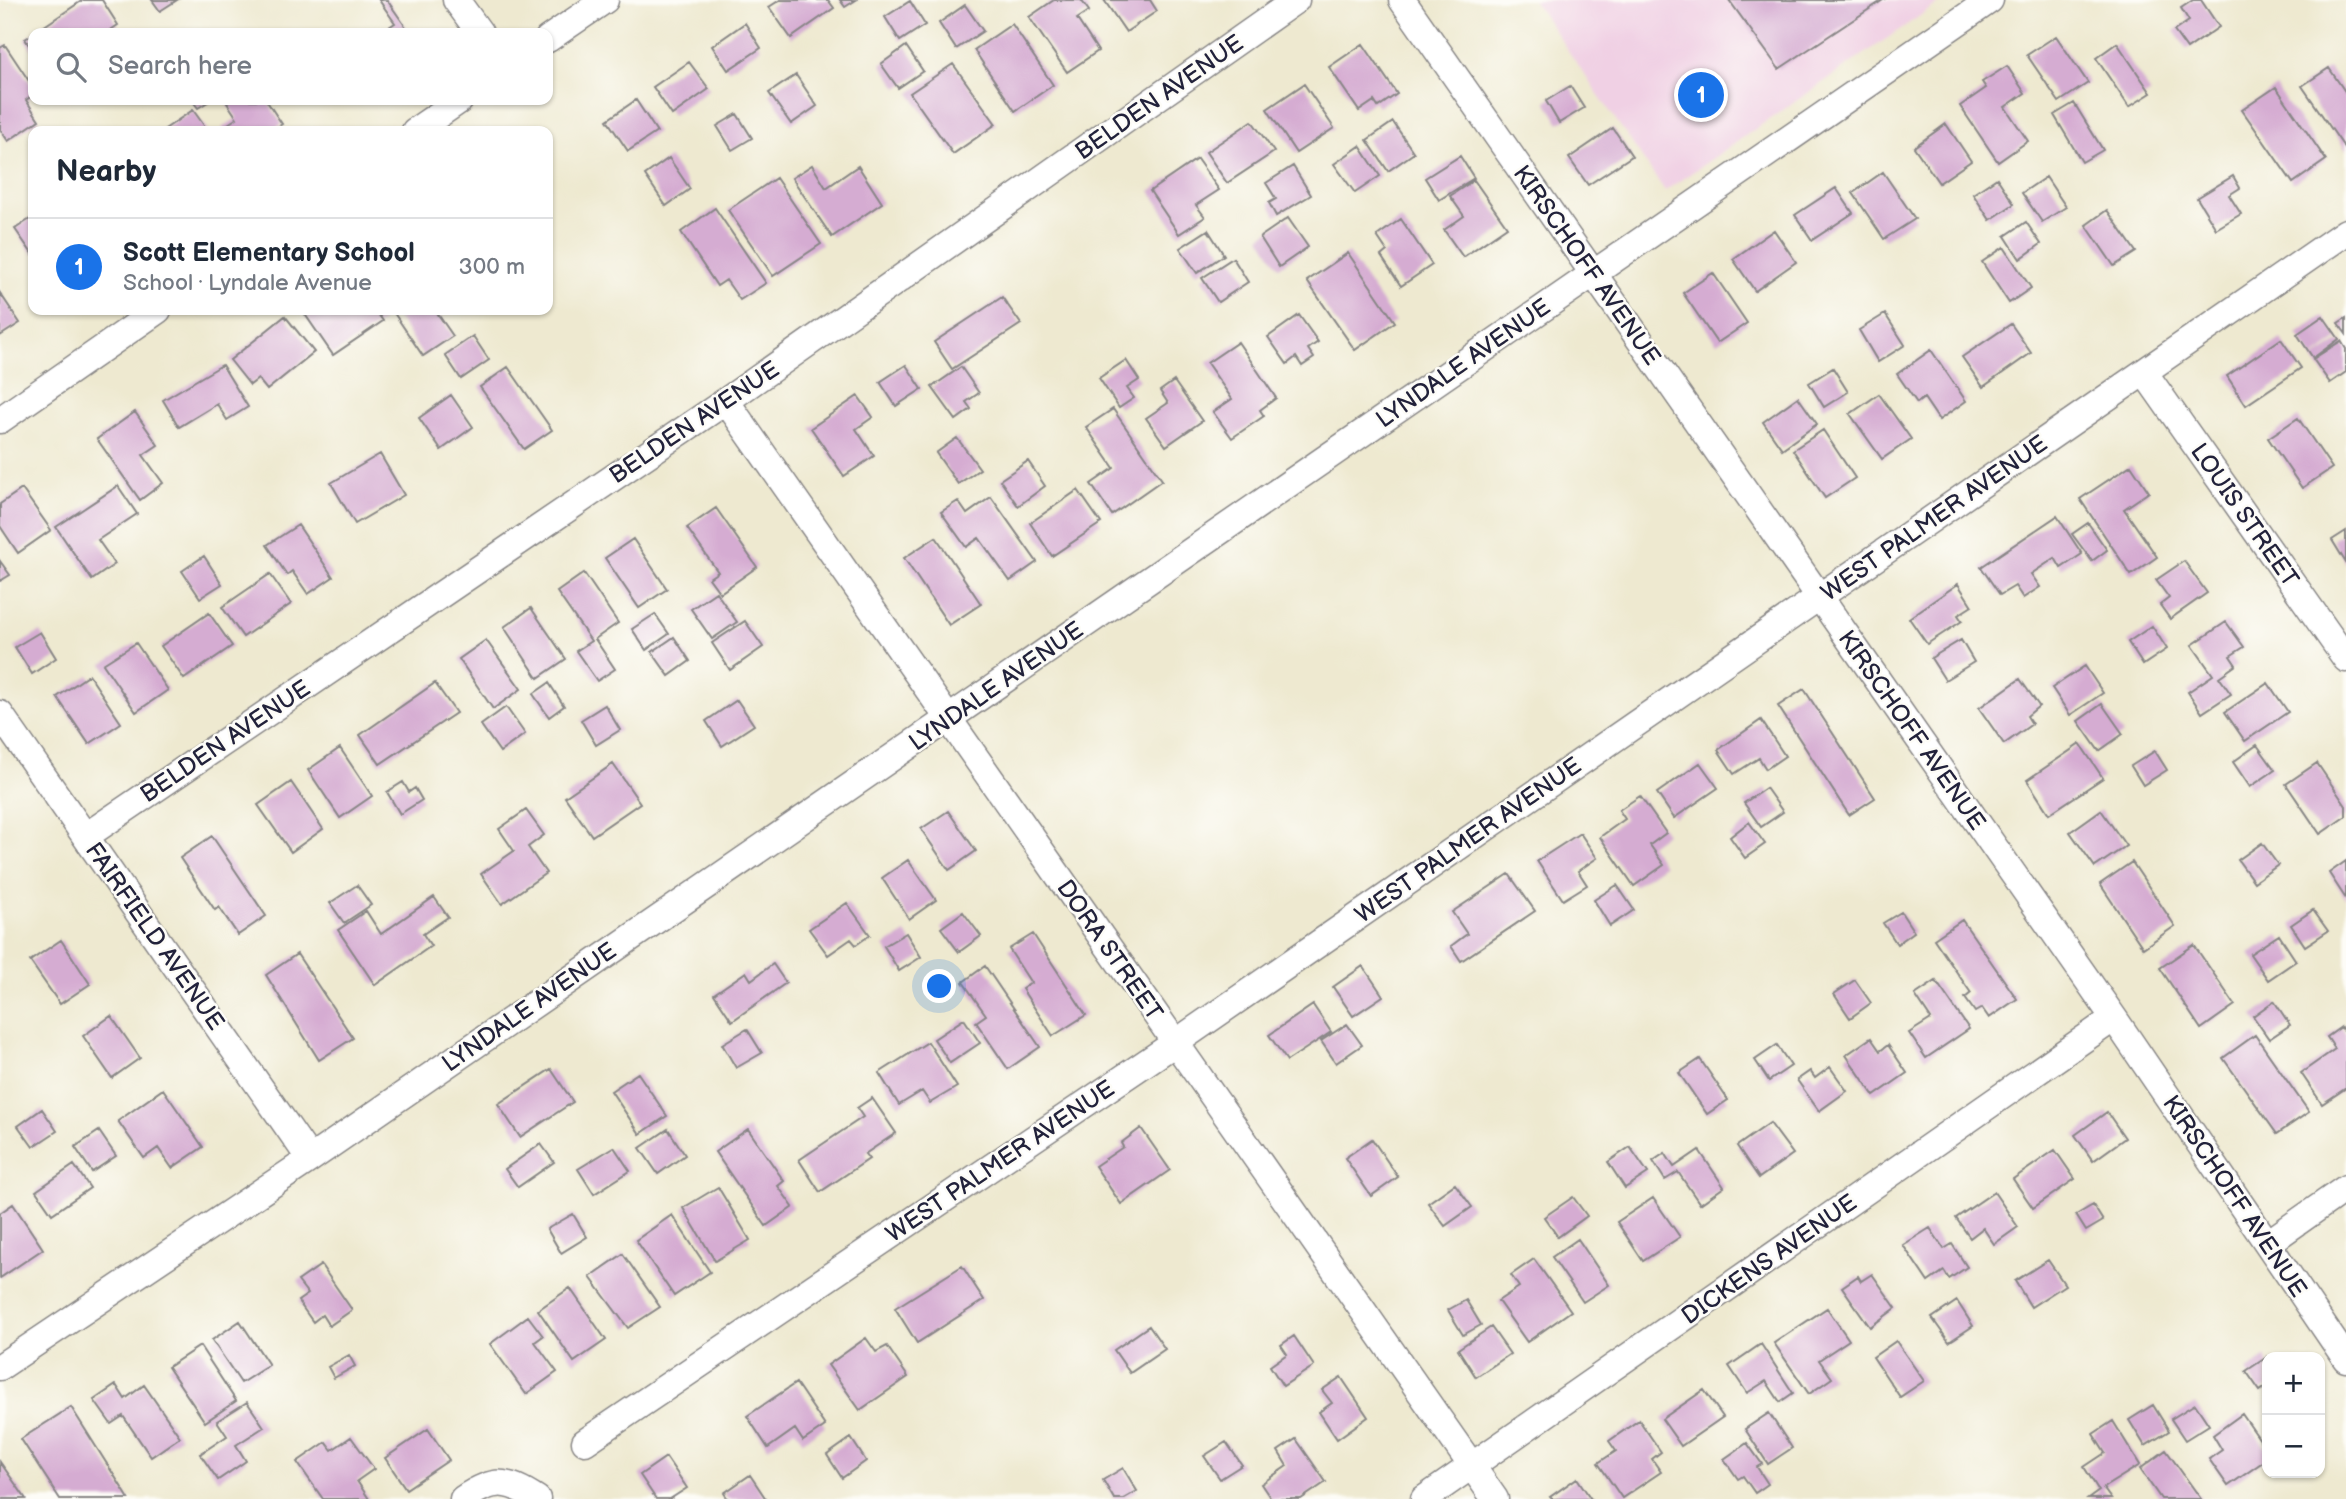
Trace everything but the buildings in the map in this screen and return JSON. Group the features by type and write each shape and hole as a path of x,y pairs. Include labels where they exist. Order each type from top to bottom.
{"street":[{"path":"456,0 476,28"},
{"path":"553,36 605,0"},
{"name":"BELDEN AVENUE","path":"86,836 726,401 1296,0"},
{"name":"KIRSCHOFF AVENUE","path":"1402,0 2114,1018 2346,1359"},
{"name":"LYNDALE AVENUE","path":"0,1367 310,1159 1990,0"},
{"path":"422,126 453,105"},
{"name":"WEST PALMER AVENUE","path":"585,1442 1175,1043 2346,232"},
{"path":"0,420 151,315"},
{"name":"LOUIS STREET","path":"2144,372 2346,659"},
{"name":"DORA STREET","path":"726,401 1495,1499"},
{"name":"FAIRFIELD AVENUE","path":"0,713 310,1159"},
{"name":"DICKENS AVENUE","path":"1424,1499 2114,1018"},
{"path":"2268,1243 2346,1188"},
{"path":"463,1499 478,1489 504,1482 527,1492"}],"shaded area":[{"path":"1533,0 1943,0 1665,191"}],"place":[{"name":"Scott Elementary School","path":"1701,95"}]}
